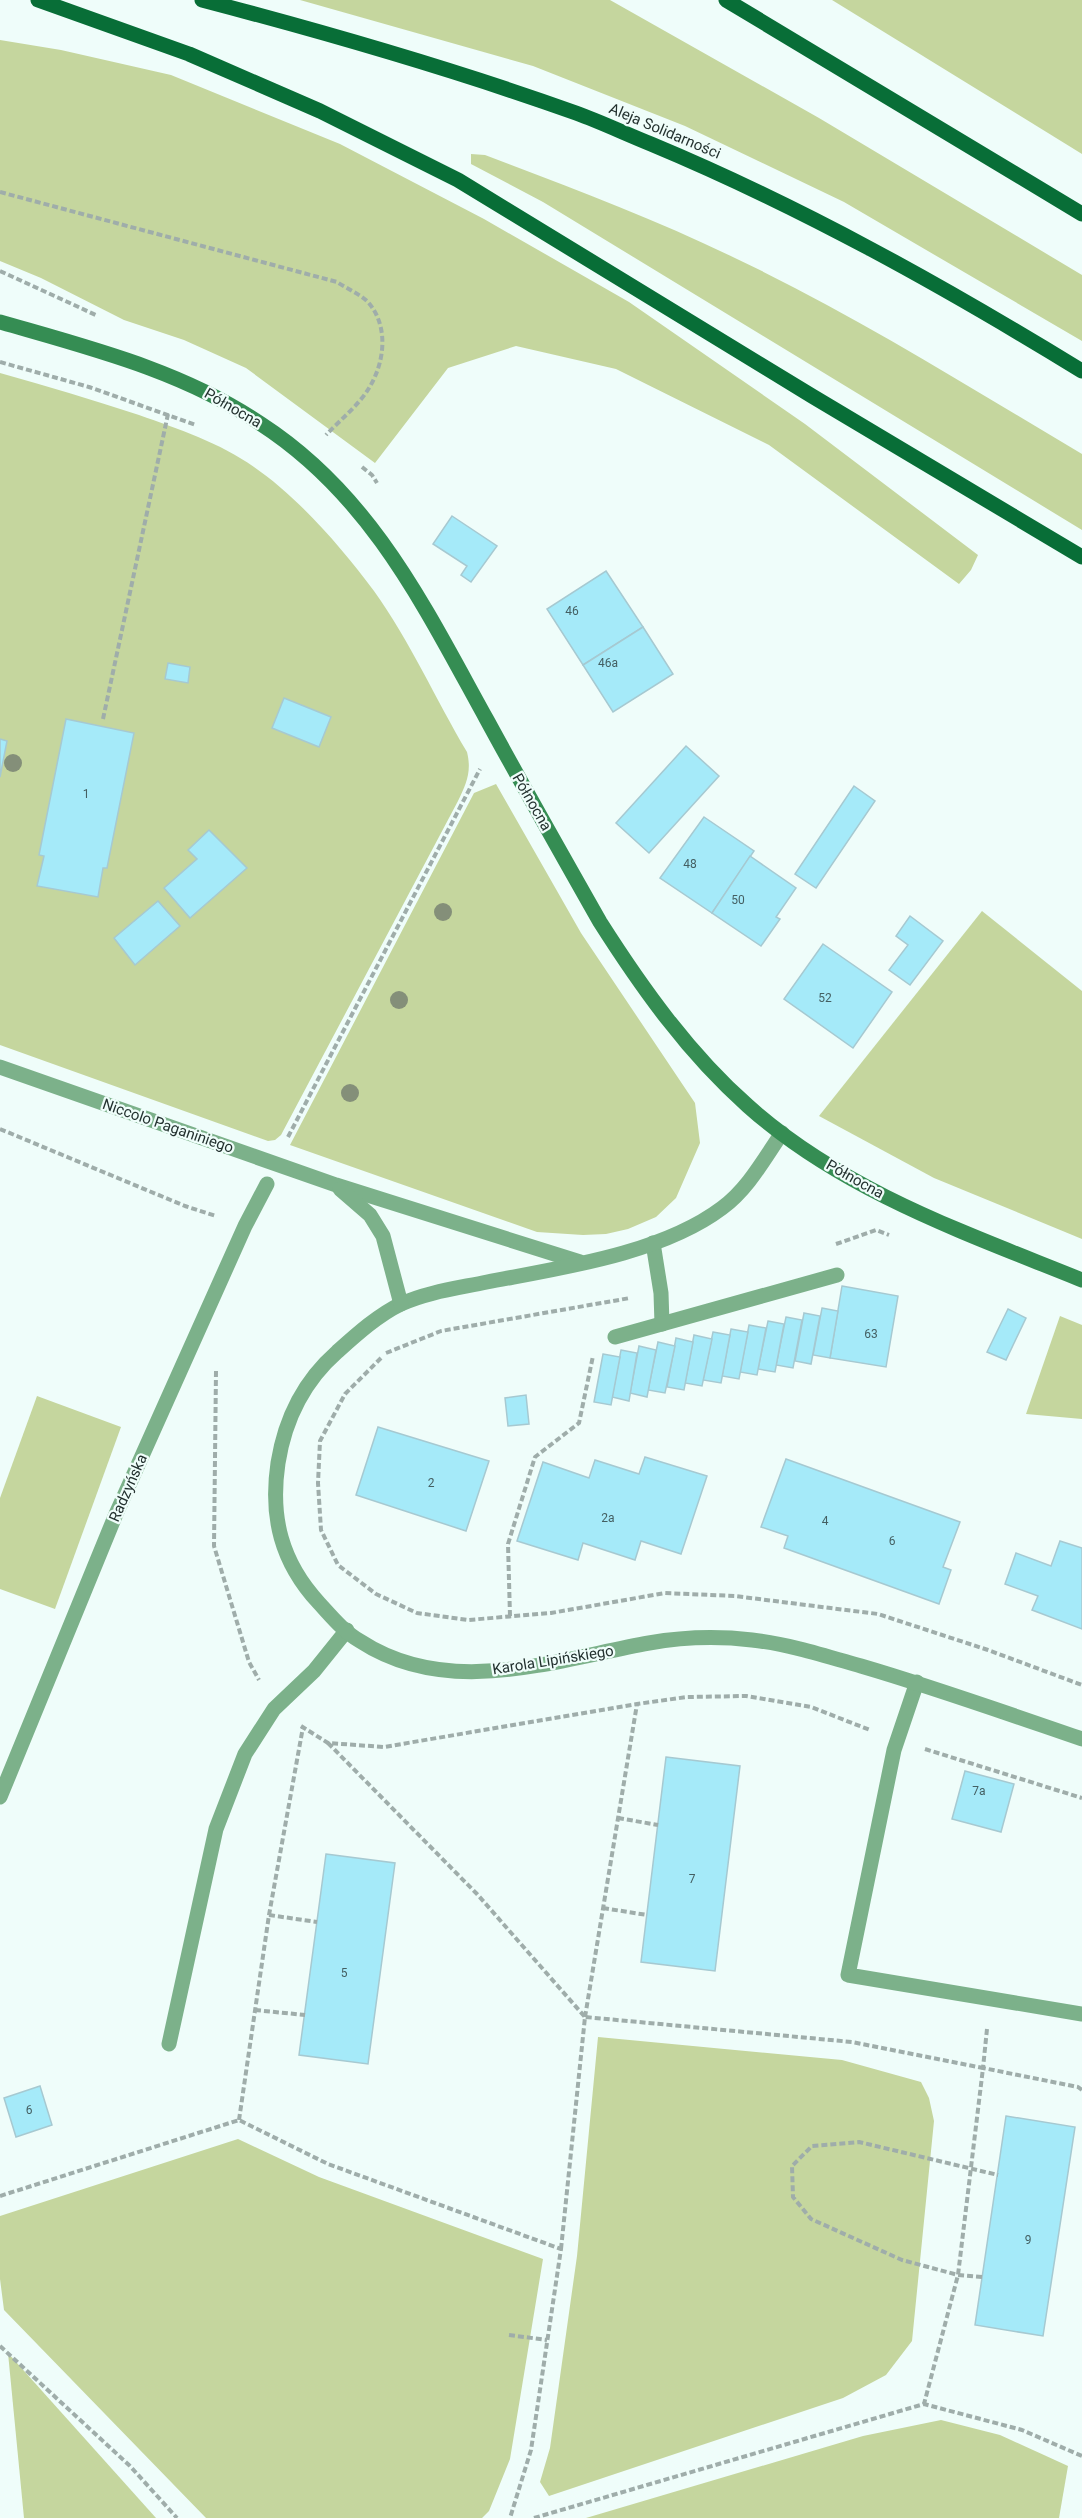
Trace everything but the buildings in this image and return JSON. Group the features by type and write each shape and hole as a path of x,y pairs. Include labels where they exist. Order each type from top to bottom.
{"main road":[{"path":"38,0 189,54 320,111 458,180 812,396 1082,557"},
{"name":"Aleja Solidarności","path":"202,0 317,30 577,113 706,167 889,258 969,302 1082,371"},
{"path":"726,0 1082,214"}],"street":[{"name":"Północna","path":"0,322 182,379 261,424 304,456 338,486 386,546 420,600 600,922 631,970 690,1049 747,1106 782,1133 866,1187 919,1212 1082,1280"},
{"name":"Niccolo Paganiniego","path":"0,1067 336,1185 582,1263"},
{"name":"Karola Lipińskiego","path":"782,1133 750,1180 723,1208 685,1230 653,1244 582,1263 448,1290 401,1304 356,1335 323,1364 300,1394 289,1421 279,1459 275,1495 278,1524 286,1555 305,1588 359,1641 393,1657 422,1666 458,1672 507,1671 648,1643 723,1637 758,1640 917,1682 1082,1739"},
{"name":"Radzyńska","path":"0,1797 116,1514 245,1226 267,1184"},
{"name":"Niccolo Paganiniego","path":"336,1185 370,1215 383,1236 401,1304"},
{"path":"653,1244 661,1293 662,1324"},
{"path":"615,1337 837,1275"},
{"path":"169,2044 216,1829 245,1754 274,1709 314,1671 347,1630"},
{"path":"917,1682 897,1740 848,1976 1082,2014"}],"path":[{"path":"0,192 337,282 367,301 379,319 383,344 379,368 369,389 326,436 304,456"},
{"path":"0,271 105,320"},
{"path":"0,362 89,387 204,429"},
{"path":"102,719 168,414"},
{"path":"317,429 333,441"},
{"path":"356,461 372,475 378,485"},
{"path":"283,1145 481,767"},
{"path":"0,1129 184,1206 245,1226"},
{"path":"832,1245 876,1230 898,1238"},
{"path":"661,1293 441,1331 386,1353 345,1394 320,1441 318,1483 321,1530 338,1565 376,1594 417,1613 468,1620 551,1613 665,1593 735,1596 878,1614 988,1650 1082,1685"},
{"path":"602,1314 604,1303"},
{"path":"510,1617 508,1544 511,1533 536,1457 579,1423 595,1347"},
{"path":"510,2518 531,2450 561,2249 585,2017 637,1704 687,1697 746,1696 811,1707 897,1740 1082,1798"},
{"path":"239,2120 268,1915 303,1727"},
{"path":"328,1743 477,1894 585,2017 852,2042 983,2067 1078,2087 1082,2090"},
{"path":"618,1818 658,1825"},
{"path":"603,1908 647,1915"},
{"path":"268,1915 317,1922"},
{"path":"924,2404 958,2275 991,1998"},
{"path":"255,2010 305,2014"},
{"path":"0,2196 239,2120 328,2164 561,2249"},
{"path":"982,2277 958,2275 902,2260 811,2219 793,2197 792,2166 812,2146 860,2142 998,2175"},
{"path":"508,2335 547,2340"},
{"path":"0,2346 130,2466 177,2518"},
{"path":"534,2518 924,2404 1022,2430 1082,2456"}],"green space":[{"path":"300,0 610,0 819,118 1082,275 1082,341 844,202 685,126 533,66"},
{"path":"832,0 1082,0 1082,154"},
{"path":"0,40 61,50 171,75 340,144 484,219 629,302 805,424 978,555 971,570 959,584 769,445 616,369 516,346 448,368 375,463 246,368 184,340 124,320 41,278 0,261"},
{"path":"471,154 485,155 644,217 782,281 869,328 1082,454 1082,530 543,202 471,164"},
{"path":"0,373 184,431 241,458 271,479 319,524 374,591 411,650 467,752 466,783 458,801 281,1135 275,1140 268,1141 0,1045"},
{"path":"496,784 581,933 695,1103 700,1143 676,1198 656,1217 628,1229 606,1234 583,1235 537,1232 290,1145 474,793"},
{"path":"982,911 1082,991 1082,1239 934,1178 819,1116"},
{"path":"1060,1316 1082,1325 1082,1419 1026,1414"},
{"path":"37,1396 121,1427 55,1609 0,1589 0,1498"},
{"path":"598,2037 842,2060 921,2082 929,2098 934,2121 912,2341 886,2375 843,2398 549,2496 540,2482 550,2448 577,2256"},
{"path":"238,2139 319,2177 543,2259 510,2459 489,2511 482,2518 206,2518 4,2310 0,2279 0,2216"},
{"path":"8,2353 156,2518 24,2518"},
{"path":"941,2420 1000,2435 1068,2466 1059,2518 586,2518 863,2436"}]}
